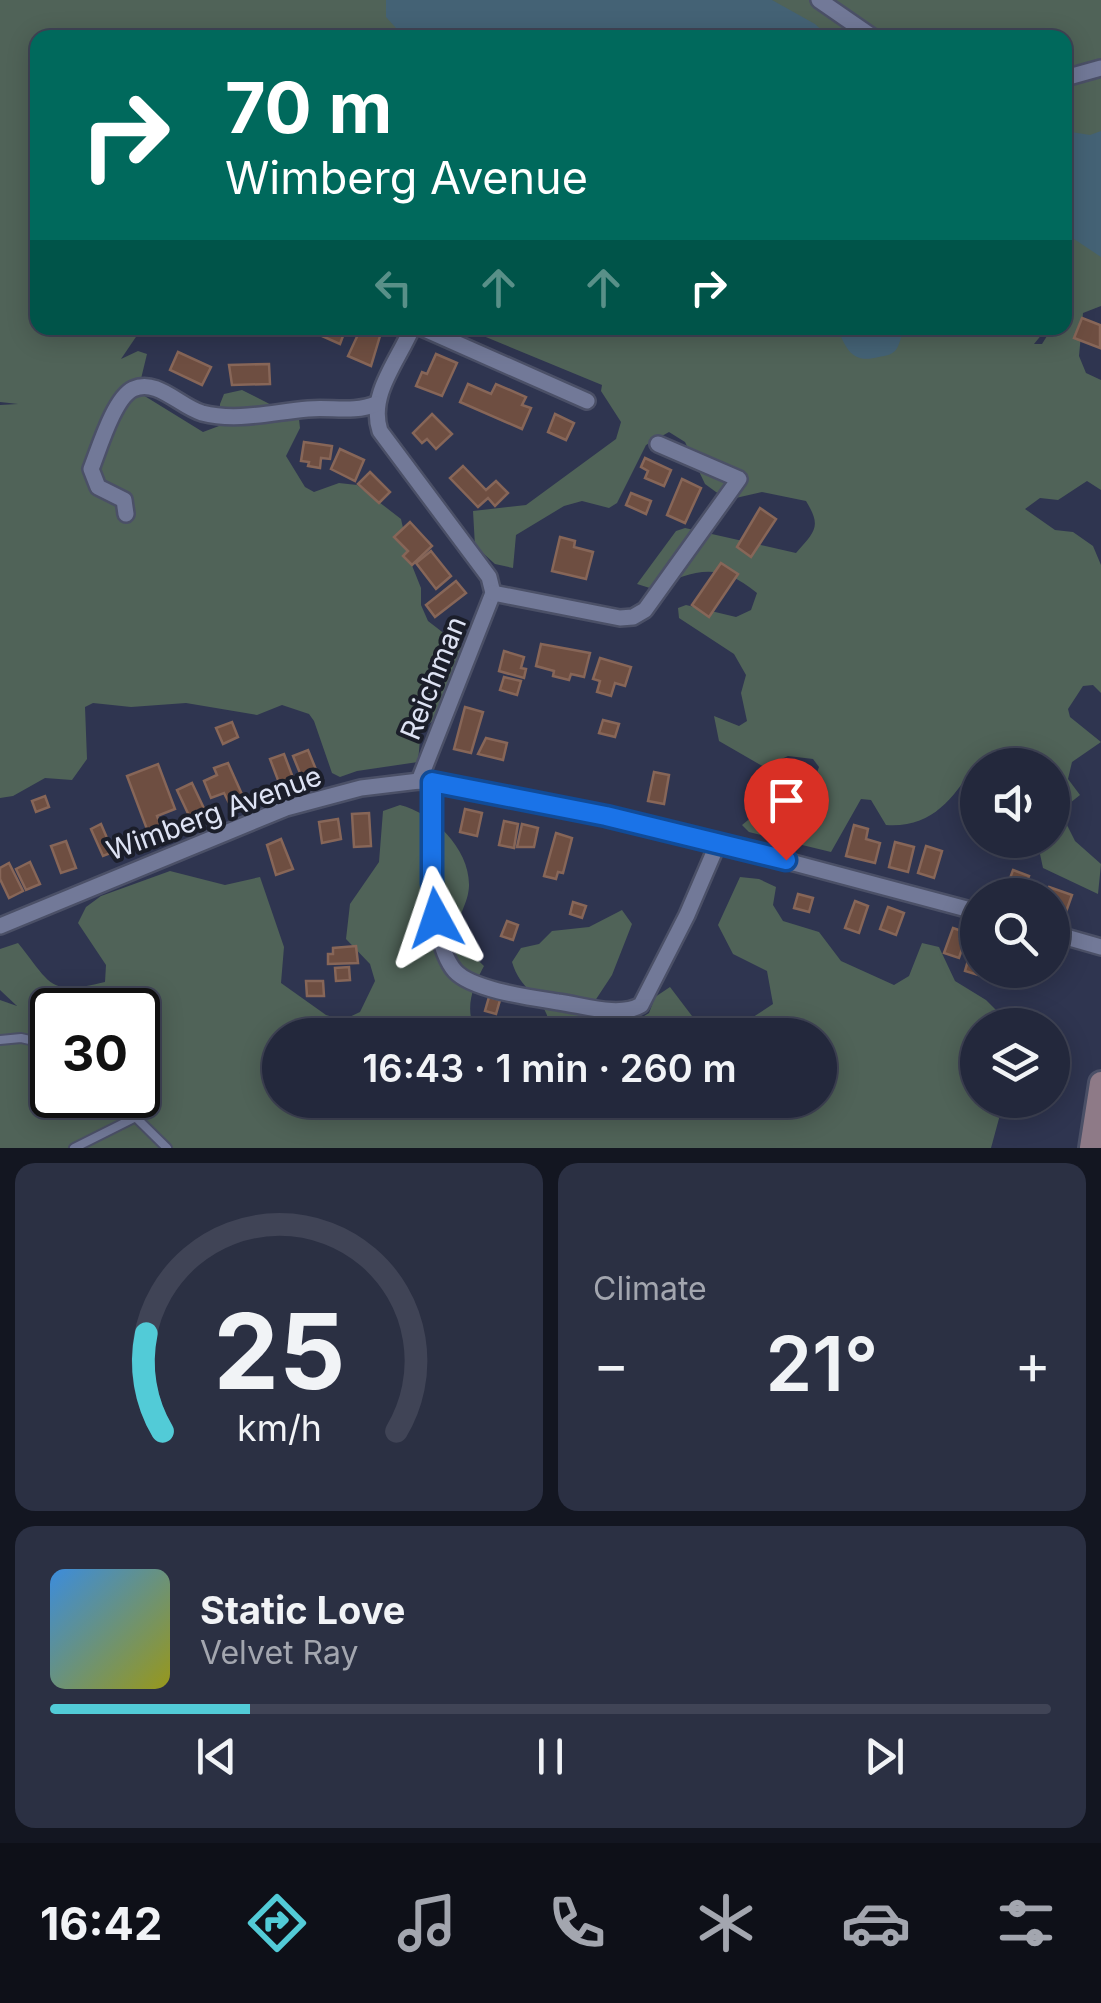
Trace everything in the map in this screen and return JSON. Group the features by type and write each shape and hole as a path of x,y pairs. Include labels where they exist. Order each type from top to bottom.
{"street":[{"path":"820,0 863,30"},
{"path":"1072,76 1101,68"},
{"path":"409,335 376,404 375,416 380,431 489,578 493,593 620,618 638,615 651,604 740,479 658,444"},
{"path":"438,335 586,401"},
{"path":"126,514 124,500 98,487 91,469 119,401 134,388 154,386 182,405 216,416 358,410 376,404"},
{"name":"Reichman","path":"493,593 425,782 436,918 452,968 465,978 498,990 545,1000 624,1010 641,1005 680,930 718,842"},
{"name":"Wimberg Avenue","path":"0,926 286,808 361,788 425,782 718,842 960,907"},
{"path":"1070,938 1101,946"},
{"path":"1094,1143 1101,1083"}],"lane":[{"path":"0,1040 30,1040"},
{"path":"74,1148 134,1118 167,1148"}],"green space":[{"path":"0,0 1101,0 1101,306 1083,313 1079,356 1086,373 1101,380 1101,490 1087,481 1058,500 1040,498 1025,509 1055,530 1073,532 1093,546 1101,565 1101,693 1093,685 1083,686 1068,709 1070,717 1101,742 1072,762 1070,770 1070,748 960,748 960,786 939,809 916,822 886,825 871,800 861,799 831,852 749,832 742,825 753,816 801,818 819,767 813,759 788,756 764,767 719,741 714,716 739,726 747,721 741,693 746,675 734,654 679,618 678,608 686,605 736,617 751,610 757,593 730,576 706,572 653,589 637,584 676,531 685,528 796,553 814,529 814,517 806,501 762,492 727,500 705,484 685,442 669,432 646,445 617,503 609,508 582,501 564,506 516,535 513,568 495,564 475,546 473,511 526,505 616,439 621,422 601,391 602,385 481,335 1041,335 1034,344 1042,344 1048,335 1072,335 1072,30 30,30 30,335 137,335 121,359 138,351 147,354 139,387 143,395 203,432 219,426 224,394 242,390 299,419 300,428 286,456 305,487 314,492 339,483 357,485 401,519 428,621 463,648 466,656 437,719 421,728 418,762 340,777 332,773 309,714 282,705 257,715 186,703 131,707 93,703 85,707 87,759 72,780 45,778 13,796 0,798 0,405 18,404 0,402"},
{"path":"1070,782 1080,795 1070,803"},
{"path":"400,805 437,824 456,846 468,872 469,886 458,924 458,941 484,966 471,1000 471,1018 347,1018 360,1012 375,981 370,964 346,939 350,904 379,862 383,811"},
{"path":"1070,831 1075,841 1101,864 1098,894 1070,878 1043,868 1041,858 1070,858"},
{"path":"170,871 225,885 260,877 284,947 281,983 336,1018 262,1018 262,1118 837,1118 837,1018 752,1018 773,1004 767,971 733,954 718,925 740,877 759,879 776,887 773,905 783,921 819,932 841,961 894,985 909,976 922,943 939,947 960,988 966,988 994,1008 960,1008 960,1118 999,1118 991,1148 0,1148 0,1000 17,1006 0,990 0,949 18,943 45,977 61,987 105,982 106,965 78,923 86,907 101,896"},
{"path":"622,910 632,924 612,975 584,1018 548,1018 512,962 521,948 539,944 552,931 589,927"},
{"path":"670,987 692,1016 698,1018 641,1018 649,1013 655,997"}],"water":[{"path":"386,0 772,0 821,30 401,30 386,17"},
{"path":"1101,131 1101,257 1072,238 1072,132 1090,135"},
{"path":"840,335 902,335 895,351 870,359 856,357"}],"building":[{"path":"1082,318 1100,325 1100,348 1074,338"},
{"path":"320,335 343,335 340,344"},
{"path":"358,335 380,336 371,366 348,356"},
{"path":"178,352 211,367 202,385 170,370"},
{"path":"436,354 457,363 442,396 416,386"},
{"path":"269,364 270,384 232,385 229,365"},
{"path":"468,384 491,394 496,384 526,397 522,405 531,408 522,429 460,402"},
{"path":"432,414 452,434 436,449 427,439 422,443 413,433"},
{"path":"555,414 574,423 566,440 548,432"},
{"path":"304,442 332,446 330,459 321,458 320,468 308,466 309,462 301,461"},
{"path":"340,449 364,460 355,481 331,469"},
{"path":"645,458 671,470 664,486 645,478 648,471 641,467"},
{"path":"463,466 486,490 496,481 508,493 495,506 488,498 478,507 450,478"},
{"path":"370,472 390,492 379,503 358,484"},
{"path":"682,479 701,488 685,523 667,515"},
{"path":"631,493 651,501 646,514 626,505"},
{"path":"760,508 776,519 751,557 737,547"},
{"path":"410,522 432,546 412,565 403,556 408,551 394,537"},
{"path":"560,537 575,541 574,547 593,552 586,579 552,571"},
{"path":"431,551 451,576 436,589 416,563"},
{"path":"721,563 738,574 709,617 692,605"},
{"path":"456,581 466,593 435,617 426,605"},
{"path":"541,644 590,653 584,677 571,674 569,680 536,666"},
{"path":"504,651 524,657 524,678 499,671"},
{"path":"600,658 631,667 625,686 615,683 611,696 597,692 600,681 593,679"},
{"path":"504,677 521,681 517,695 500,690"},
{"path":"465,707 483,712 471,753 454,749"},
{"path":"603,720 619,724 615,737 599,733"},
{"path":"232,722 238,737 223,744 216,728"},
{"path":"486,738 507,743 503,760 478,754"},
{"path":"308,750 317,772 302,778 293,756"},
{"path":"284,754 295,783 281,788 270,759"},
{"path":"228,763 245,801 231,807 224,793 211,798 204,781 217,775 214,768"},
{"path":"158,764 175,809 157,816 164,835 151,840 127,776"},
{"path":"654,772 669,775 664,804 648,801"},
{"path":"192,783 208,817 193,824 177,790"},
{"path":"45,796 49,807 36,812 32,801"},
{"path":"465,809 482,813 477,836 460,832"},
{"path":"369,813 371,846 354,847 352,814"},
{"path":"338,819 341,839 322,843 319,822"},
{"path":"504,821 518,824 514,848 499,845"},
{"path":"101,824 113,852 103,856 91,829"},
{"path":"522,824 538,828 534,847 517,847"},
{"path":"854,825 868,829 866,839 880,843 875,863 846,856"},
{"path":"556,833 572,838 563,873 558,872 556,879 544,876"},
{"path":"281,839 293,869 276,875 267,845"},
{"path":"66,841 76,868 61,873 51,846"},
{"path":"895,842 914,847 908,872 889,867"},
{"path":"926,846 942,851 934,878 918,873"},
{"path":"30,862 40,884 26,890 16,869"},
{"path":"9,863 23,891 9,898 0,879 0,868"},
{"path":"1013,870 1029,876 1028,878 1010,878"},
{"path":"798,894 813,898 809,912 794,908"},
{"path":"855,901 868,906 859,933 845,928"},
{"path":"573,902 586,906 582,918 570,914"},
{"path":"888,907 904,913 896,935 880,929"},
{"path":"507,921 518,925 513,940 501,936"},
{"path":"953,928 960,930 959,958 944,953"},
{"path":"356,946 358,963 328,964 333,948"},
{"path":"349,967 350,980 336,981 335,968"},
{"path":"306,981 323,981 324,996 307,996"},
{"path":"489,997 500,1000 496,1014 485,1011"}],"route":[{"path":"436,918 432,782 606,816 786,860"}]}
